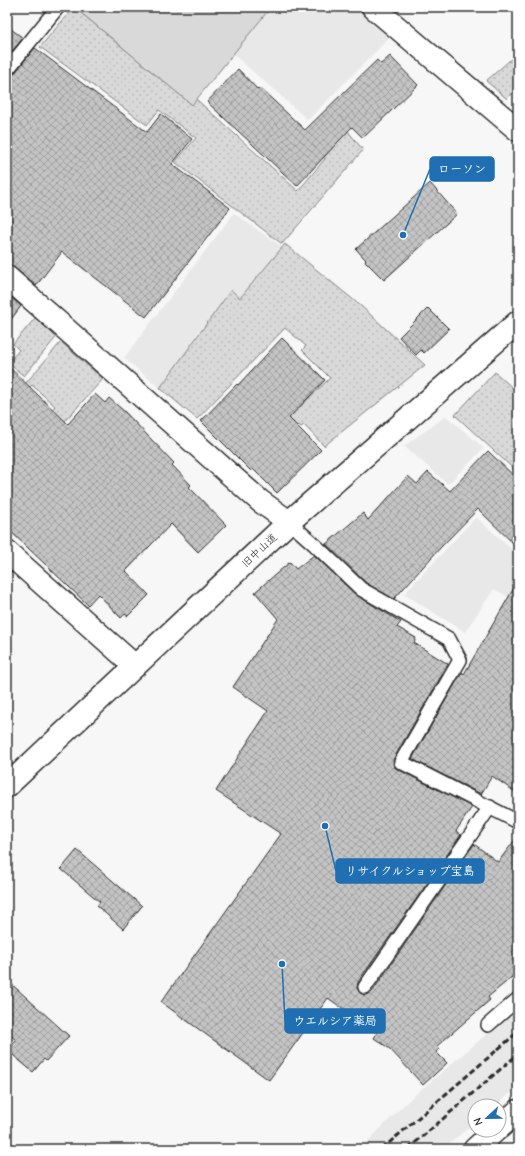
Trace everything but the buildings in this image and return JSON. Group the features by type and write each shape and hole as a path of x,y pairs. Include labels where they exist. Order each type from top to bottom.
{"street":[{"path":"373,7 518,130"},
{"path":"7,277 260,501 289,522"},
{"name":"旧中山道","path":"7,786 289,522 518,322"},
{"path":"7,552 135,666"},
{"path":"507,1121 518,1111"},
{"path":"475,1149 487,1138"}],"lane":[{"path":"7,70 58,7"},
{"path":"289,522 361,589 449,639 460,660 401,762 518,822"},
{"path":"365,987 490,807"},
{"path":"488,1024 518,999"}],"shaded area":[{"path":"74,7 191,104 196,99 298,191 325,159 303,138 331,110 363,150 282,244 175,162 196,138 159,110 147,125 40,47"},
{"path":"74,7 271,7 192,105"},
{"path":"271,7 354,7 391,36 308,120 233,54"},
{"path":"518,53 518,88 507,99 486,81"},
{"path":"234,213 282,247 240,298 231,290 160,388 124,358"},
{"path":"285,244 361,306 425,365 324,446 304,425 301,427 299,425 294,428 286,420 330,378 302,350 306,346 285,328 197,419 160,388 231,290 240,298"},
{"path":"36,317 58,335 24,376 8,363 19,350 13,344"},
{"path":"61,342 103,379 63,423 50,412 55,406 32,385 30,387 25,384"},
{"path":"495,372 518,393 518,473 455,415"},
{"path":"446,416 484,448 448,484 404,446"},
{"path":"476,517 518,555 518,602 494,589 465,632 404,594"},
{"path":"518,1008 518,1087 505,1098 467,1098 467,1129 443,1149 360,1149 411,1098"}],"railway":[{"path":"382,1149 518,1032"},
{"path":"408,1149 518,1054"}],"place":[{"name":"ローソン","path":"403,235"},
{"name":"リサイクルショップ宝島","path":"325,826"},
{"name":"ウエルシア薬局","path":"282,964"}]}
